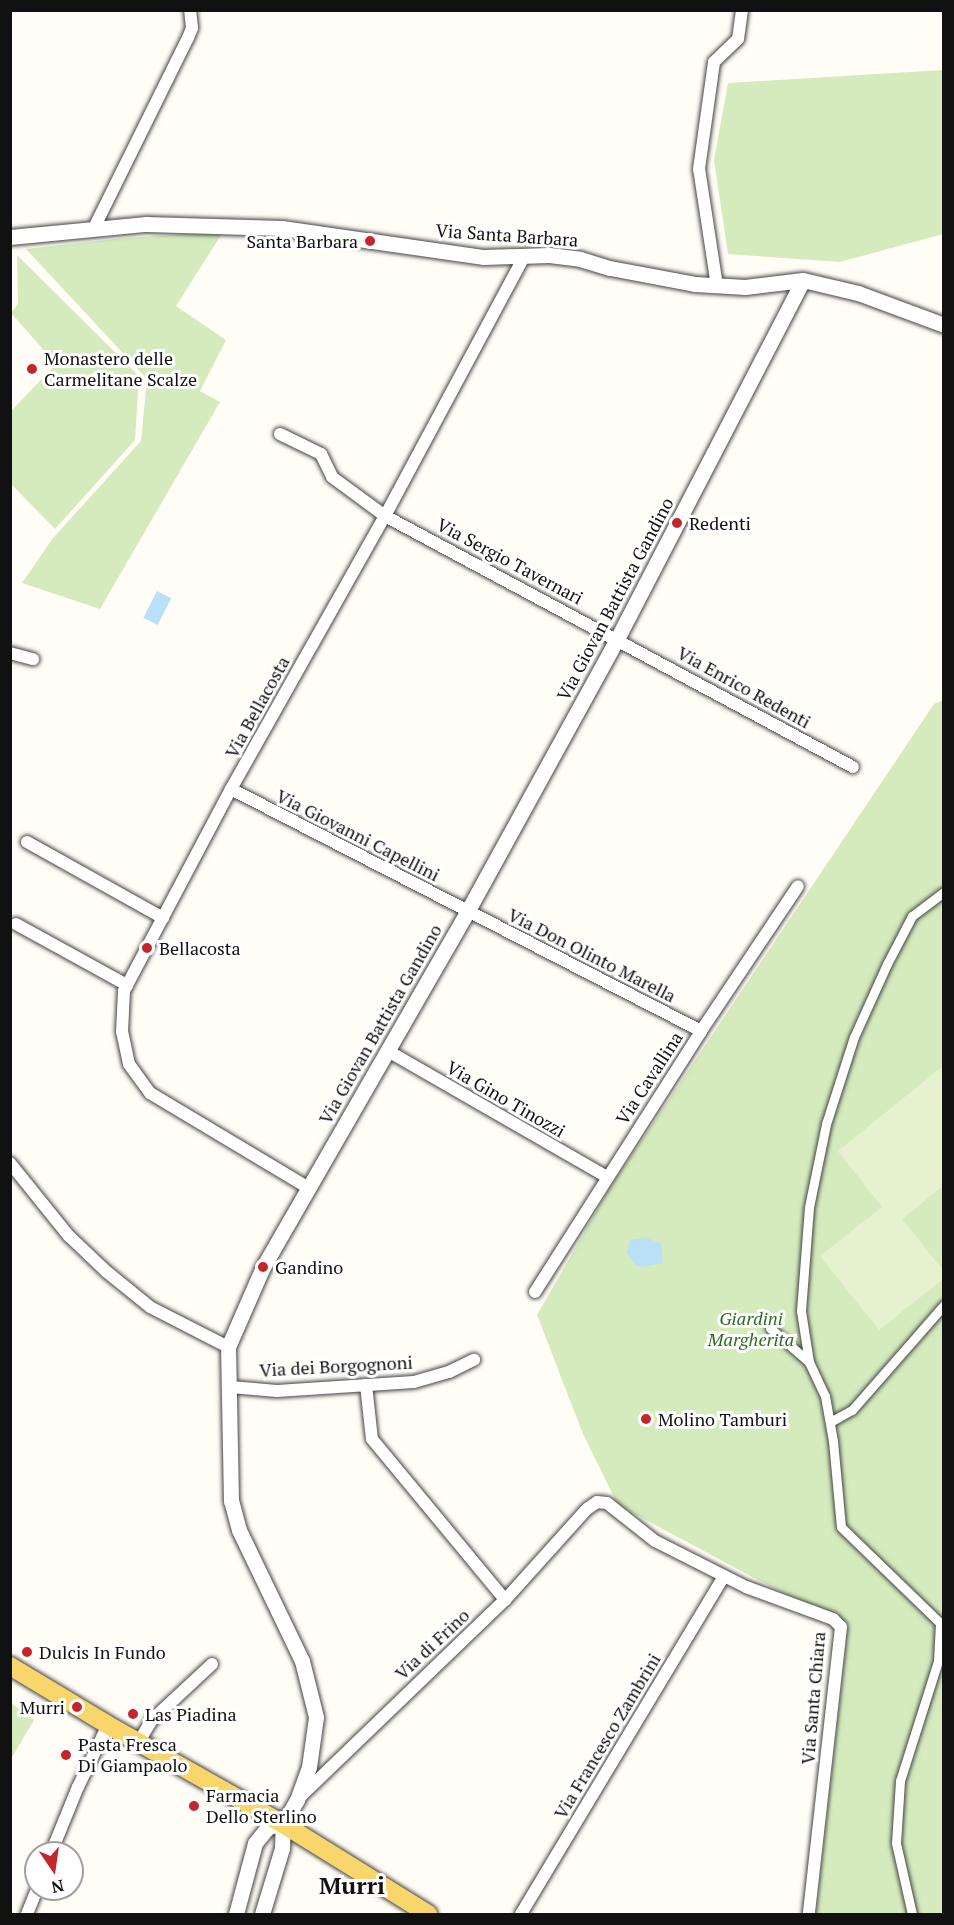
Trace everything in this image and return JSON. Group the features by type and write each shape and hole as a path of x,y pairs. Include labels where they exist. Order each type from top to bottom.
{"main road":[{"path":"10,1666 138,1743 284,1824 428,1914"}],"street":[{"path":"94,228 188,38 192,28 190,10"},
{"path":"717,286 699,170 714,62 738,39 742,10"},
{"name":"Via Santa Barbara","path":"10,237 146,224 234,225 320,233 484,257 525,255 580,259 668,282 745,287 803,280 858,293 944,325"},
{"name":"Via Bellacosta","path":"307,1187 150,1093 129,1064 122,1032 127,985 231,789 385,516 525,255"},
{"name":"Via Giovan Battista Gandino","path":"284,1824 297,1800 309,1767 316,1717 302,1661 239,1530 231,1501 231,1387 228,1347 263,1267 467,912 617,639 803,280"},
{"path":"280,434 321,454 332,477 385,516"},
{"name":"Via Sergio Tavernari","path":"385,516 617,639"},
{"name":"Via Enrico Redenti","path":"617,639 852,767"},
{"path":"10,653 33,660"},
{"name":"Via Giovanni Capellini","path":"231,789 467,912"},
{"path":"27,842 163,918"},
{"name":"Via Cavallina","path":"535,1292 701,1030 798,886"},
{"path":"914,1914 896,1843 900,1781 938,1660 942,1622 841,1527 830,1422 825,1396 809,1362 801,1311 809,1207 826,1124 854,1037 912,916 944,892"},
{"name":"Via Don Olinto Marella","path":"467,912 701,1030"},
{"path":"16,924 127,985"},
{"name":"Via Gino Tinozzi","path":"388,1051 607,1177"},
{"path":"10,1164 69,1236 107,1272 150,1307 228,1347"},
{"path":"830,1422 852,1410 944,1305"},
{"path":"770,1328 809,1362"},
{"name":"Via dei Borgognoni","path":"231,1387 277,1391 414,1382 449,1372 474,1360"},
{"path":"366,1385 372,1439 505,1600"},
{"name":"Via Santa Chiara","path":"587,1509 597,1502 607,1503 655,1541 766,1597 833,1619 841,1627 809,1914"},
{"name":"Via di Frino","path":"297,1800 505,1600 587,1509"},
{"name":"Via Francesco Zambrini","path":"521,1914 724,1576"},
{"path":"138,1743 152,1720 212,1664"},
{"path":"56,1841 78,1787 108,1725"},
{"path":"236,1914 255,1843 268,1827 284,1824 282,1848 262,1914"},
{"path":"243,1886 268,1892"}],"green space":[{"path":"943,70 943,234 840,262 728,254 714,160 728,83"},
{"path":"223,232 176,306 226,340 200,391 220,402 100,609 22,583 53,538 141,441 147,379 26,249 123,238"},
{"path":"17,255 139,376 135,440 55,529 11,484 11,411 56,364 11,313 18,304"},
{"name":"Giardini Margherita","path":"943,700 943,1914 816,1914 848,1627 840,1618 773,1588 618,1505 583,1434 537,1315 611,1186 934,704"},
{"path":"943,1066 943,1186 902,1219 943,1270 943,1279 879,1330 820,1256 882,1207 838,1151"},
{"path":"11,1703 34,1720 11,1759"}],"water":[{"path":"157,591 171,598 158,625 143,618"},
{"path":"646,1238 661,1243 663,1263 643,1267 635,1264 627,1253 630,1240"}],"place":[{"name":"Santa Barbara","path":"370,241"},
{"name":"Monastero delle Carmelitane Scalze","path":"32,369"},
{"name":"Redenti","path":"677,523"},
{"name":"Bellacosta","path":"147,948"},
{"name":"Gandino","path":"263,1267"},
{"name":"Molino Tamburi","path":"646,1419"},
{"name":"Dulcis In Fundo","path":"27,1652"},
{"name":"Murri","path":"77,1707"},
{"name":"Las Piadina","path":"133,1714"},
{"name":"Pasta Fresca Di Giampaolo","path":"66,1755"},
{"name":"Farmacia Dello Sterlino","path":"194,1806"}],"district":[{"name":"Murri","path":"352,1886"}]}
